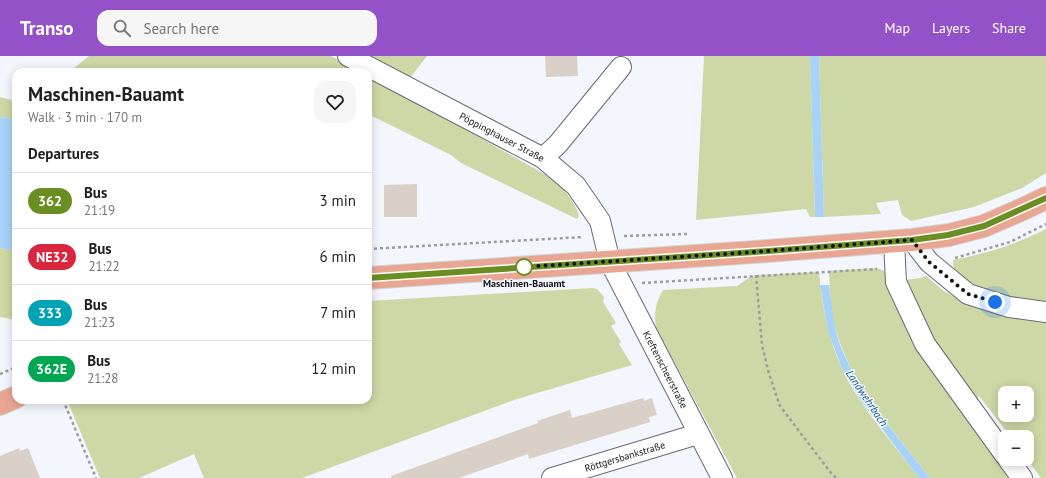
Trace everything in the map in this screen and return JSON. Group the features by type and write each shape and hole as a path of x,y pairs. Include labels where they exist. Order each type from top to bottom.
{"main road":[{"path":"372,278 754,252 948,235 984,226 1046,198"},
{"path":"0,404 12,399"}],"street":[{"name":"Pöppinghauser Straße","path":"348,56 371,68"},
{"path":"543,158 558,144 621,67"},
{"name":"Pöppinghauser Straße","path":"372,69 543,158 576,186 600,221 610,262"},
{"path":"903,240 968,294 1009,307 1046,312"},
{"path":"903,240 896,282 925,344 998,445"},
{"name":"Kreftenscheerstraße","path":"610,262 722,478"},
{"name":"Röttgersbankstraße","path":"559,477 698,434"},
{"path":"1013,466 1022,478"}],"path":[{"path":"372,249 572,237"},
{"path":"754,252 762,344 769,374 780,406 836,478"},
{"path":"0,374 12,369"},
{"path":"65,404 96,478"}],"green space":[{"path":"89,56 331,56 355,68 74,68"},
{"path":"370,56 427,56 410,78"},
{"path":"704,56 810,56 815,217 810,217 806,209 696,220"},
{"path":"819,56 1046,56 1046,173 1022,188 974,207 911,221 902,215 898,200 876,203 881,214 824,217"},
{"path":"372,77 548,176 563,189 571,199 579,216 577,219 461,163 451,155 372,116"},
{"path":"0,97 12,100 12,118 0,117"},
{"path":"1046,229 1046,304 997,294 975,285 954,271 953,260 1001,248"},
{"path":"0,248 12,250 12,319 0,317"},
{"path":"877,268 887,272 891,282 926,276 944,291 962,301 1046,318 1046,478 1041,478 1032,466 1034,466 1034,430 1006,430 999,422 1034,422 1034,386 998,386 998,420 979,396 965,410 998,454 998,466 1007,466 1016,478 930,478 879,412 846,358 836,332 830,297 829,271"},
{"path":"819,272 826,321 842,369 858,397 919,478 737,478 656,328 656,309 658,299 663,290 737,286 750,277 758,275"},
{"path":"592,288 597,289 604,297 603,302 616,323 611,326 621,342 619,344 632,365 517,399 302,478 204,478 194,454 139,478 100,478 69,404 372,404 372,301"}],"water":[{"path":"810,56 819,56 824,217 815,217"},
{"path":"0,117 12,118 12,250 0,248"},
{"name":"Landwehrbach","path":"820,285 829,285 834,321 839,342 857,379 879,413 930,478 919,478 861,401 842,369 828,331"}],"building":[{"path":"545,56 577,56 578,76 546,77"},
{"path":"417,184 417,217 384,217 384,185"},
{"path":"643,398 644,401 652,398 657,415 649,417 650,422 529,459 528,454 459,478 391,478 391,476 570,410 572,418"},
{"path":"19,448 20,451 28,448 40,478 0,478 0,456"}],"bus line":[{"name":"362","path":"372,278 912,240 948,235 984,226 1046,198"}],"place":[{"name":"Maschinen-Bauamt","path":"524,267"}],"route":[{"path":"524,267 912,240 929,262 968,294 995,302"}]}
